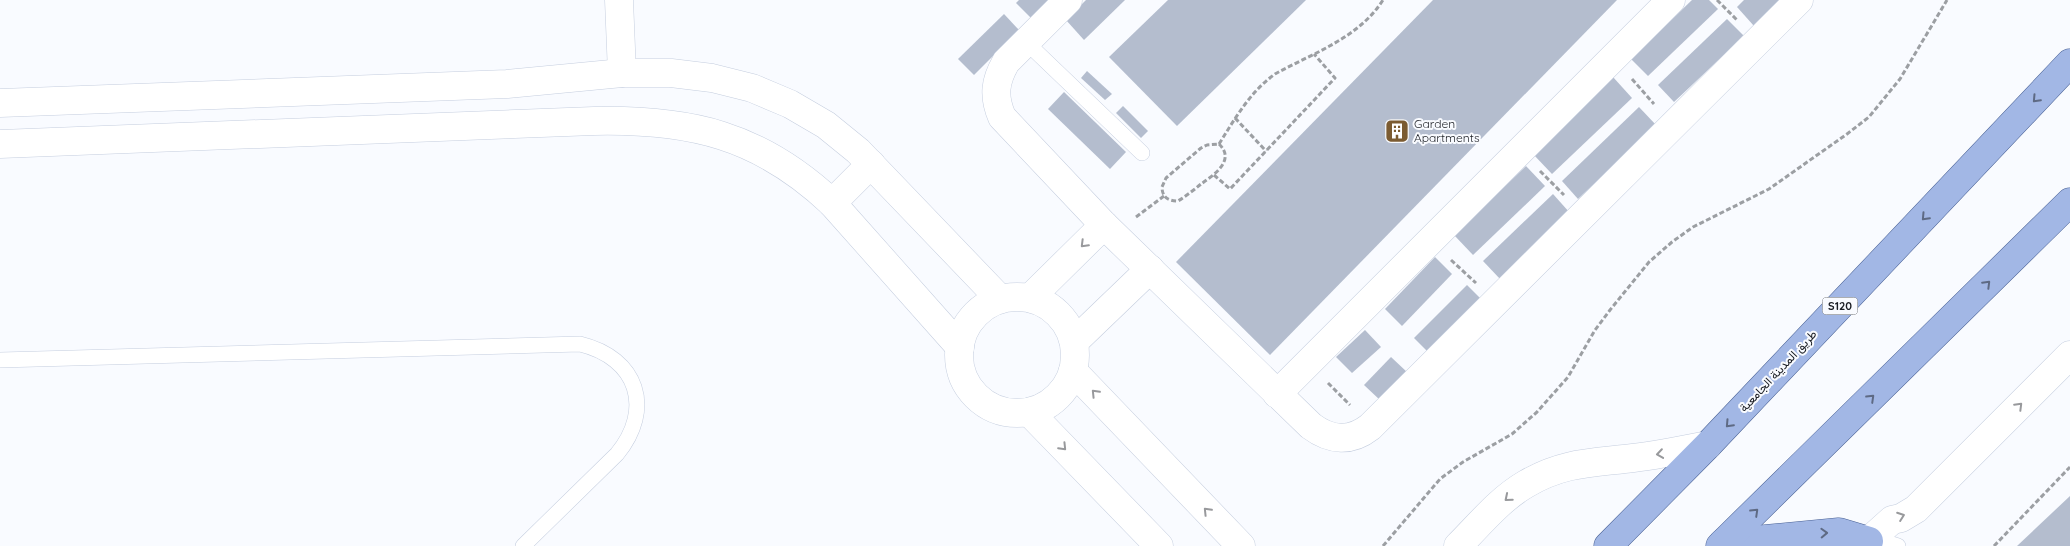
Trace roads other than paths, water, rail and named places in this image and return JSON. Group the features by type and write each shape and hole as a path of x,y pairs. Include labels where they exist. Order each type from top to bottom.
{"main road":[{"name":"طريق المدينة الجامعية","path":"1608,546 1708,445 2070,64"},
{"path":"1722,544 2066,205 2070,180"},
{"path":"1722,544 1839,532 1866,543"}],"street":[{"path":"619,0 622,73"},
{"path":"1068,0 1006,62 999,74 995,88 996,103 1002,117 1104,225 1277,394 1311,426 1322,434 1335,438 1349,438 1362,433 1370,426 1799,0"},
{"path":"1277,394 1671,0"},
{"path":"0,102 507,84 622,73 671,73 712,78 752,88 790,104 826,125 858,151 1000,299"},
{"path":"507,84 509,124"},
{"path":"0,144 509,124 653,121 712,132 767,154 792,170 832,203 960,347"},
{"path":"832,203 870,164"},
{"path":"1030,298 1104,225"},
{"path":"1074,342 1150,268"},
{"path":"1030,298 1045,304 1058,314 1068,327 1074,342 1075,357 1073,371 1067,386 1057,398 1044,407 1029,412 1013,413 997,410 972,392 964,378 960,363 960,347 963,334 969,322 988,305 1000,299 1030,298"},
{"path":"1866,543 1892,520 1901,518 1916,509 2070,355"},
{"path":"1073,371 1241,546"},
{"path":"1029,412 1159,546"},
{"path":"1458,546 1505,500 1524,485 1546,473 1569,465 1633,458 1708,445"}],"lane":[{"path":"1026,42 1142,153"},
{"path":"0,360 580,344 596,348 610,355 622,366 631,380 636,395 637,411 634,427 627,442 617,454 524,546"},
{"path":"1866,543 1882,541 1898,546"}],"place":[{"name":"Garden Apartments","path":"1397,131"}]}
